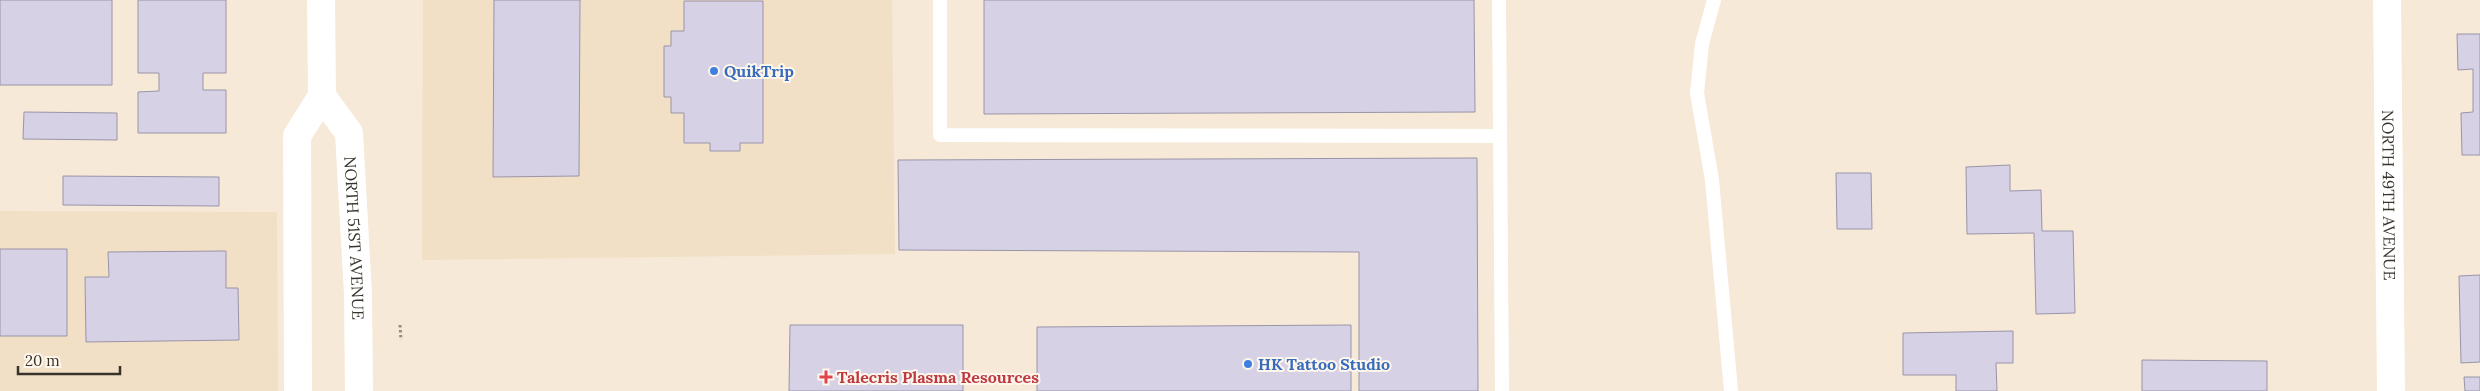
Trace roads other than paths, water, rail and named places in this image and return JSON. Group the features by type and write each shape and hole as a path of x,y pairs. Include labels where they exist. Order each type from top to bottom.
{"main road":[{"path":"298,391 297,136 322,96 321,0"},
{"name":"NORTH 49TH AVENUE","path":"2387,0 2391,391"},
{"name":"NORTH 51ST AVENUE","path":"322,96 349,133 358,294 360,391"}],"lane":[{"path":"940,0 940,135 1500,136"},
{"path":"1499,0 1502,391"},
{"path":"1714,0 1702,44 1697,93 1712,180 1731,391"}],"place":[{"name":"QuikTrip","path":"714,71"},
{"name":"HK Tattoo Studio","path":"1248,364"},
{"name":"Talecris Plasma Resources","path":"826,377"}]}
